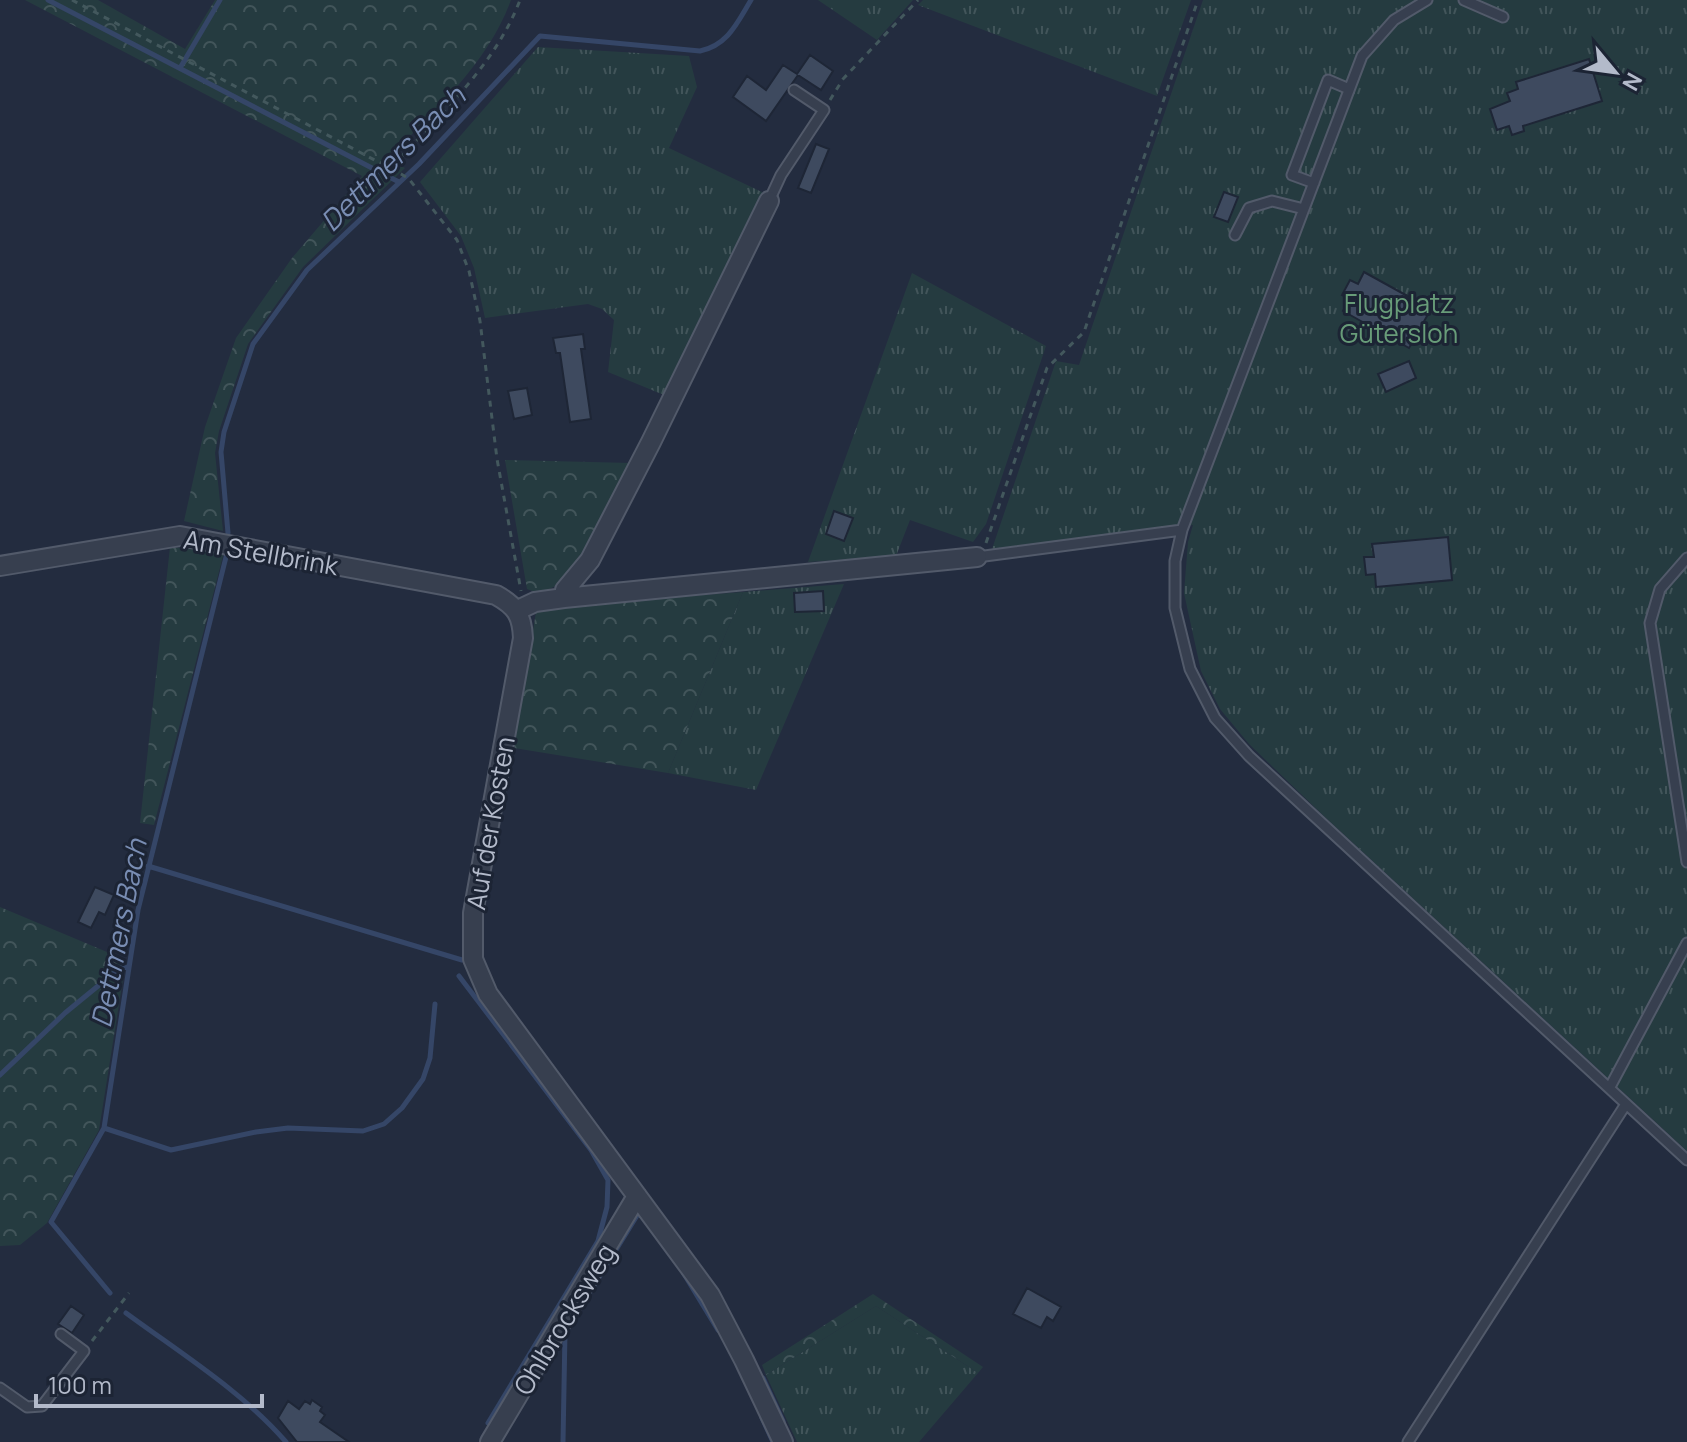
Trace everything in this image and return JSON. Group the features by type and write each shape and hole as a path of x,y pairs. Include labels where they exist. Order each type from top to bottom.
{"street":[{"path":"564,598 565,590 590,560 604,534 769,201"},
{"name":"Am Stellbrink","path":"0,566 180,536 496,595 518,610"},
{"path":"518,610 535,602 564,598 977,557"},
{"name":"Auf der Kosten","path":"518,610 523,638 473,913 473,959 488,994 710,1295 783,1442"},
{"name":"Ohlbrocksweg","path":"490,1442 637,1196"}],"lane":[{"path":"1427,0 1394,20 1362,56 1182,530 1175,561 1175,608 1190,669 1215,718 1249,756 1687,1160"},
{"path":"1464,0 1503,17"},
{"path":"1314,183 1292,175 1328,80 1349,89"},
{"path":"769,201 781,175 824,110 794,90"},
{"path":"1235,235 1241,218 1249,208 1272,201 1304,209"},
{"path":"977,557 1182,530"},
{"path":"1687,558 1660,589 1650,623 1687,862"},
{"path":"1610,1087 1687,943"},
{"path":"1408,1442 1626,1104"},
{"path":"0,1388 27,1407 42,1406 84,1351 61,1334"}],"path":[{"path":"72,0 401,174 409,179 457,240 469,271 480,321 497,459 521,593 518,610"},
{"path":"391,168 480,70 510,27 520,0"},
{"path":"824,110 843,79 918,0"},
{"path":"977,557 989,539 1047,368 1084,332 1198,0"},
{"path":"84,1351 129,1293"}],"green space":[{"path":"25,0 98,0 185,49 215,0 511,0 501,23 474,66 388,159 405,168 303,267 248,344 219,431 215,453 223,531 184,521 205,427 236,338 292,258 362,176"},
{"path":"818,0 913,0 877,40"},
{"path":"923,0 1191,0 1157,96 918,5"},
{"name":"Flugplatz Gütersloh","path":"1203,0 1687,0 1687,1151 1326,818 1249,744 1220,709 1201,671 1184,593 1188,542 1193,525 992,549 1056,361 1079,365"},
{"path":"538,47 689,56 697,87 669,148 764,193 664,395 608,372 614,320 602,309 588,304 485,318 474,268 461,236 420,182"},
{"path":"912,273 1046,346 986,524 973,542 910,520 896,556 808,562"},
{"path":"505,460 631,463 585,558 563,582 540,594 527,589"},
{"path":"170,547 224,552 154,825 140,823"},
{"path":"844,584 756,790 668,773 743,592"},
{"path":"743,592 668,773 514,748 536,612 585,604"},
{"path":"0,907 126,960 99,1130 47,1223 20,1245 0,1246"},
{"path":"873,1294 983,1367 978,1373 876,1306 766,1375 762,1365"},
{"path":"876,1306 978,1373 919,1442 797,1442 766,1375"}],"building":[{"path":"810,55 833,71 821,90 798,75 766,121 733,97 747,76 766,90 783,65 797,74"},
{"path":"1589,59 1602,101 1523,126 1524,131 1512,135 1509,126 1497,130 1490,109 1510,101 1507,93 1518,89 1516,82"},
{"path":"816,144 829,149 811,193 798,188"},
{"path":"1224,192 1238,197 1228,222 1214,217"},
{"path":"1364,272 1431,309 1409,348 1343,311 1350,299 1342,295 1350,280 1358,284"},
{"path":"583,334 585,349 581,349 591,419 570,422 560,353 556,353 553,338"},
{"path":"1409,361 1416,378 1386,392 1378,374"},
{"path":"527,388 532,415 514,419 508,391"},
{"path":"834,511 853,518 844,541 826,534"},
{"path":"1448,537 1452,580 1376,587 1375,574 1366,575 1364,557 1374,557 1372,544"},
{"path":"823,591 824,611 795,612 794,593"},
{"path":"95,887 114,895 105,915 99,912 91,928 78,922"},
{"path":"1027,1288 1061,1307 1053,1321 1047,1317 1041,1328 1013,1314"},
{"path":"71,1306 84,1315 72,1333 58,1324"},
{"path":"312,1400 322,1407 320,1411 325,1415 320,1422 349,1442 297,1442 278,1418 288,1401 299,1409 305,1401 310,1404"}],"waterway":[{"path":"48,0 399,182"},
{"path":"180,68 220,0"},
{"name":"Dettmers Bach","path":"228,533 221,452 224,432 253,344 307,270 419,164 540,36 700,51 725,38 751,0"},
{"name":"Dettmers Bach","path":"110,1293 51,1222 104,1128 138,910 227,553"},
{"path":"148,866 462,960"},
{"path":"0,1075 65,1013 120,968 129,967"},
{"path":"459,976 591,1150 608,1180 607,1207 598,1241 488,1423"},
{"path":"104,1128 171,1150 288,1128 363,1131 384,1124 402,1108 423,1079 430,1058 435,1004"},
{"path":"590,1292 638,1214 643,1217"},
{"path":"684,1274 718,1330"},
{"name":"Dettmers Bach","path":"126,1313 230,1389 286,1442"},
{"path":"563,1442 565,1332 568,1328"},
{"path":"763,1378 783,1421"},
{"path":"762,1418 773,1442"}]}
